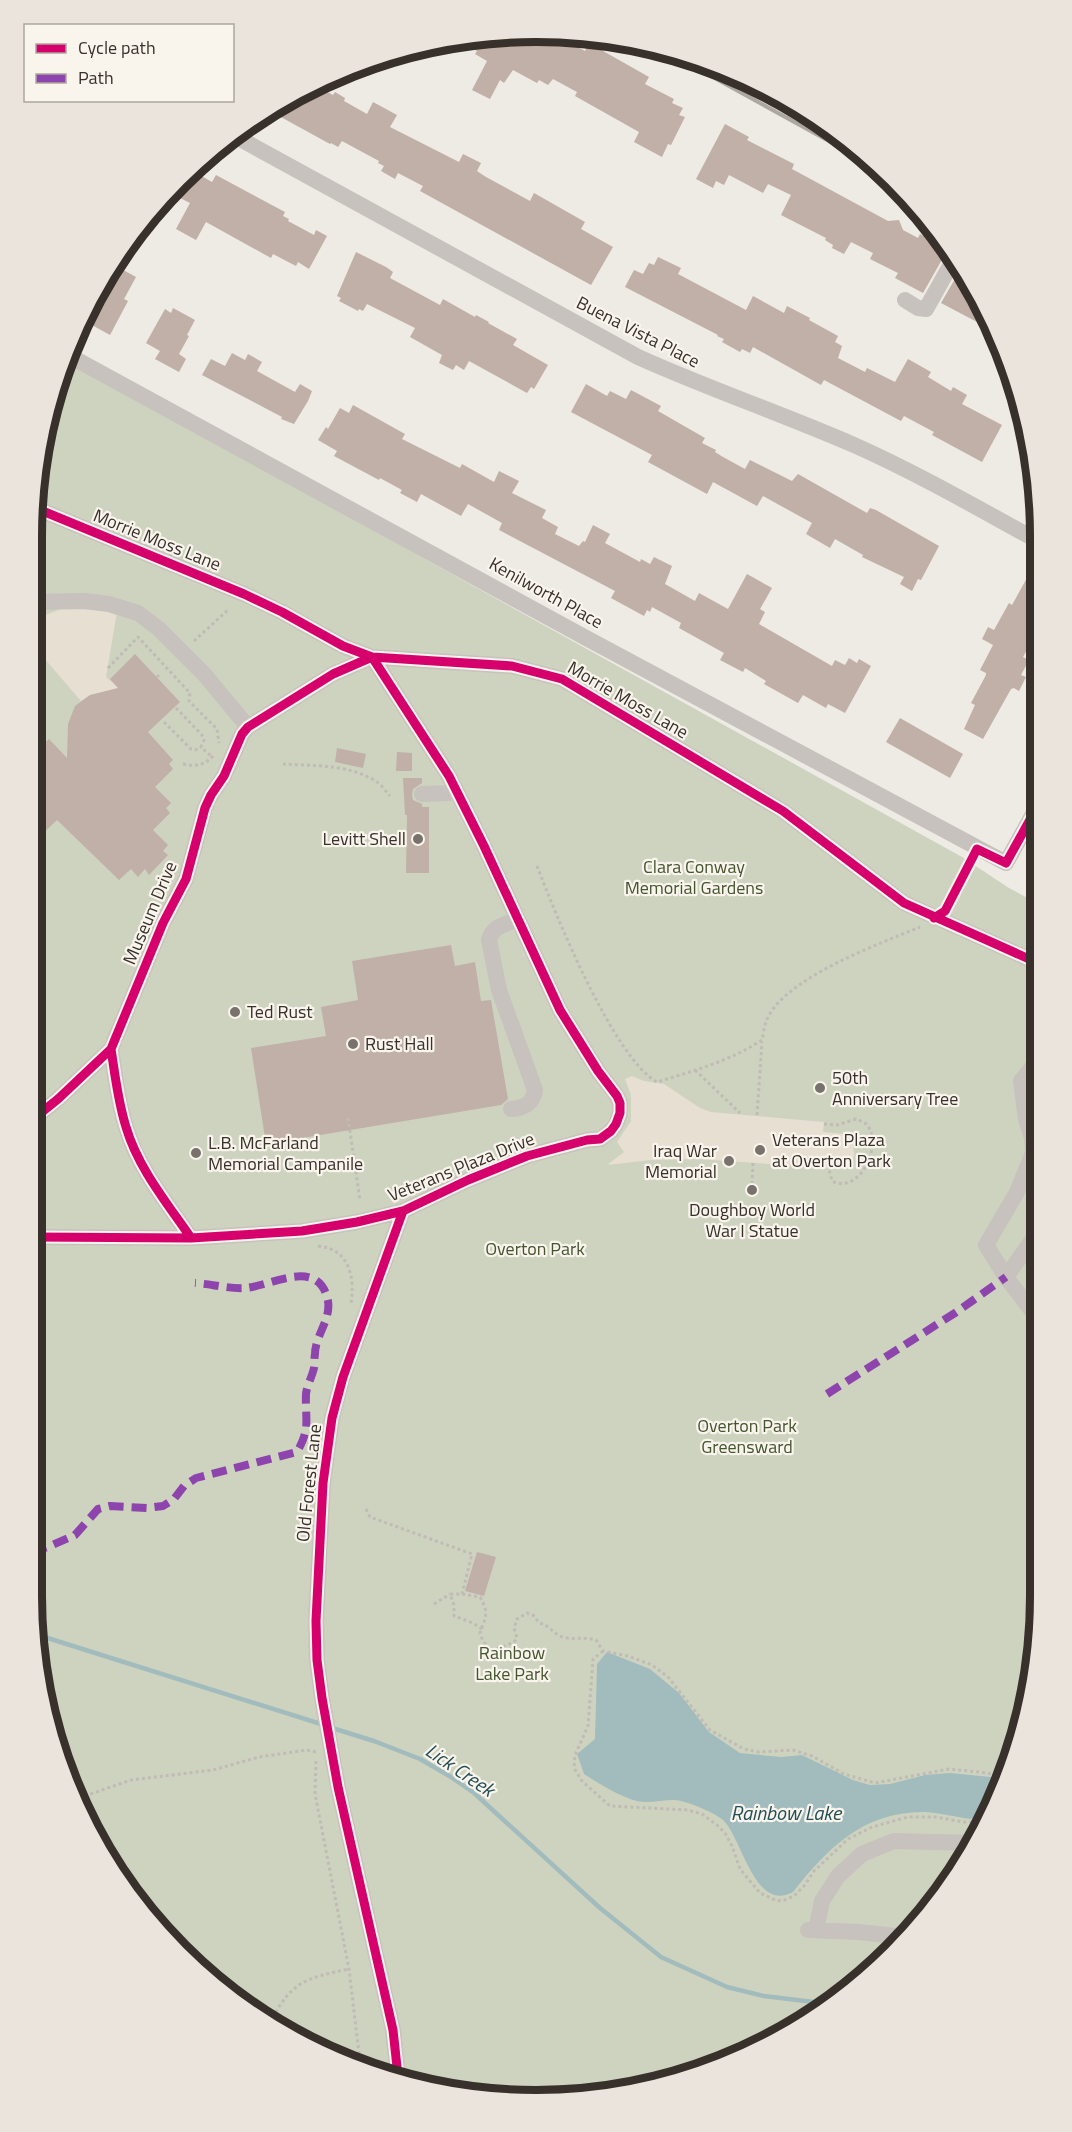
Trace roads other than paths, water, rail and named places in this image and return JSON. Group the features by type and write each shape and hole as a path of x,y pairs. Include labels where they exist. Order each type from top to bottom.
{"street":[{"name":"Buena Vista Place","path":"241,140 638,357 704,386 853,445 938,485 1030,537"},
{"path":"905,300 918,308 926,309 950,266"},
{"name":"Kenilworth Place","path":"75,359 1006,863 1030,820"},
{"name":"Morrie Moss Lane","path":"43,511 244,594 343,646 372,657 512,666 562,679 783,811 904,903 1030,959"},
{"path":"42,602 84,601 109,604 138,613 159,629 204,674 248,727"},
{"name":"Museum Drive","path":"42,1112 111,1050 163,923 186,879 205,808 224,776 242,734 248,727 333,674 372,657"},
{"name":"Veterans Plaza Drive","path":"42,1237 191,1238 302,1231 403,1211 468,1180 527,1156 587,1140 600,1139 616,1124 620,1113 617,1096 598,1071 560,1010 456,790 372,657"},
{"path":"422,794 449,793 456,790"},
{"path":"511,1109 522,1108 529,1104 534,1097 535,1090 499,990 489,940 496,928 518,919"},
{"path":"111,1050 126,1128 155,1187 191,1238"},
{"path":"1030,1070 1022,1081 1030,1093"},
{"path":"1030,1100 1026,1119 1030,1132"},
{"path":"1030,1160 1017,1192 986,1245 1006,1277 1030,1308"},
{"name":"Old Forest Lane","path":"397,2070 393,2030 321,1746 322,1698 317,1660 316,1621 325,1459 332,1418 343,1377 403,1211"},
{"path":"1006,1277 1030,1243"},
{"path":"893,1936 812,1930 822,1901 838,1876 862,1854 894,1841 964,1843"}],"water":[{"name":"Rainbow Lake","path":"607,1652 650,1669 679,1693 709,1732 740,1753 781,1757 802,1755 853,1780 870,1785 890,1784 925,1775 950,1773 991,1777 994,1780 978,1816 971,1819 937,1813 903,1813 866,1825 834,1847 793,1892 780,1896 769,1892 759,1884 731,1830 714,1814 685,1802 669,1800 646,1802 630,1799 584,1774 577,1754 595,1739 597,1664"}],"waterway":[{"name":"Lick Creek","path":"44,1637 321,1724"},
{"name":"Lick Creek","path":"332,1728 420,1759 474,1793 600,1908 661,1957 727,1987 764,1996 817,2002"}],"place":[{"name":"Levitt Shell","path":"418,839"},
{"name":"Ted Rust","path":"235,1012"},
{"name":"Rust Hall","path":"353,1044"},
{"name":"50th Anniversary Tree","path":"820,1088"},
{"name":"Veterans Plaza at Overton Park","path":"760,1150"},
{"name":"L.B. McFarland Memorial Campanile","path":"196,1153"},
{"name":"Iraq War Memorial","path":"729,1161"},
{"name":"Doughboy World War I Statue","path":"752,1190"}],"park label":[{"name":"Clara Conway Memorial Gardens","path":"694,877"},
{"name":"Overton Park","path":"535,1249"},
{"name":"Overton Park Greensward","path":"747,1436"},
{"name":"Rainbow Lake Park","path":"512,1663"}]}
